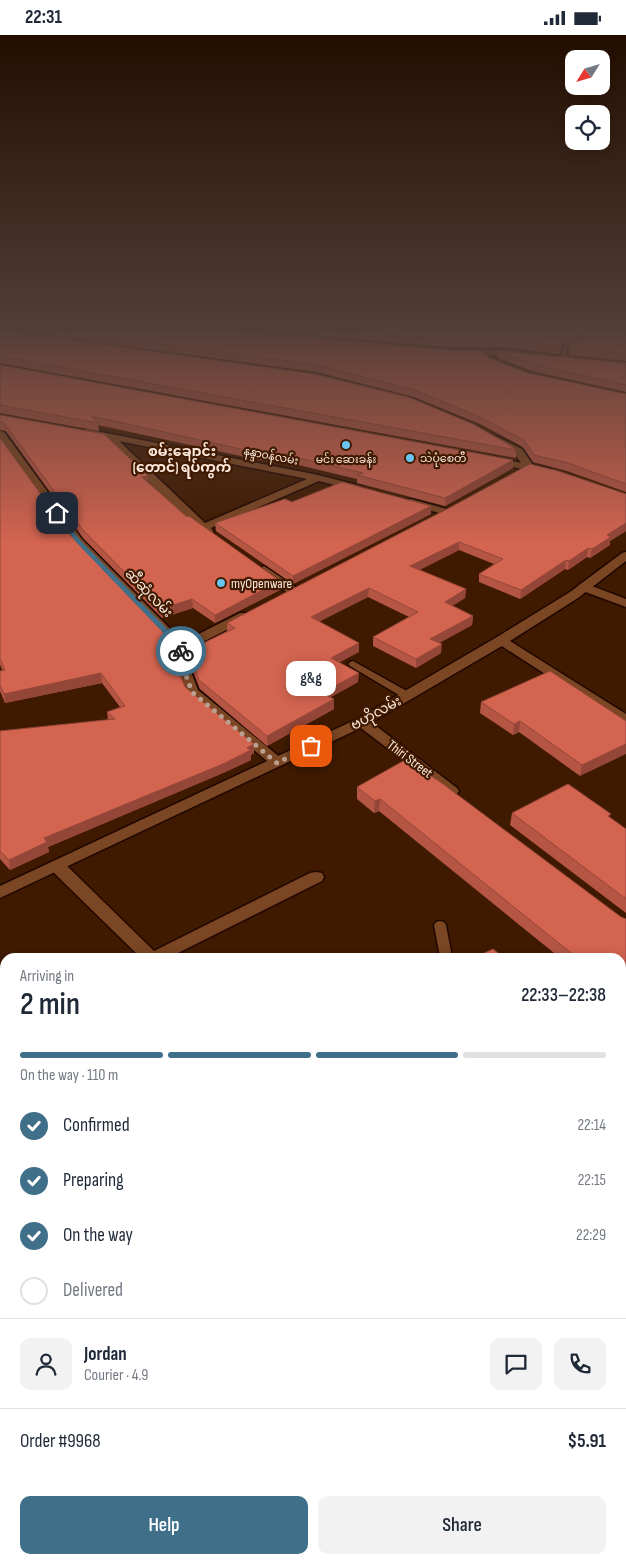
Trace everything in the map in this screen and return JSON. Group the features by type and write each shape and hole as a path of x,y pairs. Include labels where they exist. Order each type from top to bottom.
{"street":[{"name":"နန္ဒာ၀န်လမ်း","path":"71,429 318,478 364,490"},
{"name":"ဆီဆုံလမ်း","path":"0,435 78,541 181,648"},
{"path":"107,436 202,528 217,538"},
{"path":"492,437 518,451 528,466"},
{"path":"480,457 553,473"},
{"path":"506,478 528,466"},
{"path":"202,528 318,478"},
{"path":"400,500 450,509 429,520"},
{"name":"ဗဟိုလမ်း","path":"0,893 362,722 502,640 584,587 626,555"},
{"path":"255,565 293,591"},
{"path":"584,587 626,603"},
{"path":"259,608 181,648 182,664 192,692 277,763"},
{"path":"502,640 626,720"},
{"name":"Thiri Street","path":"362,722 463,799"},
{"path":"57,866 146,953"},
{"path":"164,953 316,877"}],"lane":[{"path":"353,664 408,695"},
{"path":"440,925 445,953"}],"building":[{"path":"0,401 196,401 513,460 445,498 357,475 363,473 282,454 250,451 91,416 98,423 0,405"},
{"path":"249,401 418,401 473,424 516,450"},
{"path":"442,401 626,401 626,484 568,463 534,455 524,440 480,417"},
{"path":"0,415 104,434 148,476 142,477 187,517 189,516 280,581 215,615 192,599 161,609 82,529 4,423 0,422"},
{"path":"0,438 71,536 172,641 172,656 185,687 254,744 247,748 251,750 223,764 44,838 47,842 9,860 0,851 0,731 115,719 107,712 125,706 101,673 4,694 0,685 0,671 5,670 0,659"},
{"path":"530,464 558,471 626,494 626,523 607,535 611,537 592,549 588,548 569,561 566,560 521,590 479,574 503,559 459,542 410,566 466,589 445,602 473,616 430,639 442,644 416,659 373,637 418,612 369,588 311,617 359,643 331,658 359,673 322,693 334,699 267,736 199,680 189,655 189,650 235,628 227,623"},
{"path":"342,482 431,506 293,576 215,523 285,499 292,502"},
{"path":"550,671 626,721 626,744 582,765 520,721 514,724 481,702"},
{"path":"405,760 439,781 626,919 626,953 571,953 380,799 375,801 357,787"},
{"path":"568,784 611,814 608,816 626,829 626,899 512,813"},
{"path":"493,949 498,953 484,953"}],"way so far":[{"path":"181,651 182,664 192,692 277,763 311,746"}],"place":[{"name":"မင်း ဆေးခန်း","path":"346,445"},
{"name":"သဲပုံစေတီ","path":"410,458"},
{"name":"myOpenware","path":"221,583"},
{"name":"g&g","path":"311,746"}],"district":[{"name":"စမ်းချောင်း (တောင်) ရပ်ကွက်","path":"182,460"}],"route":[{"path":"57,513 78,541 181,648 181,651"}]}
